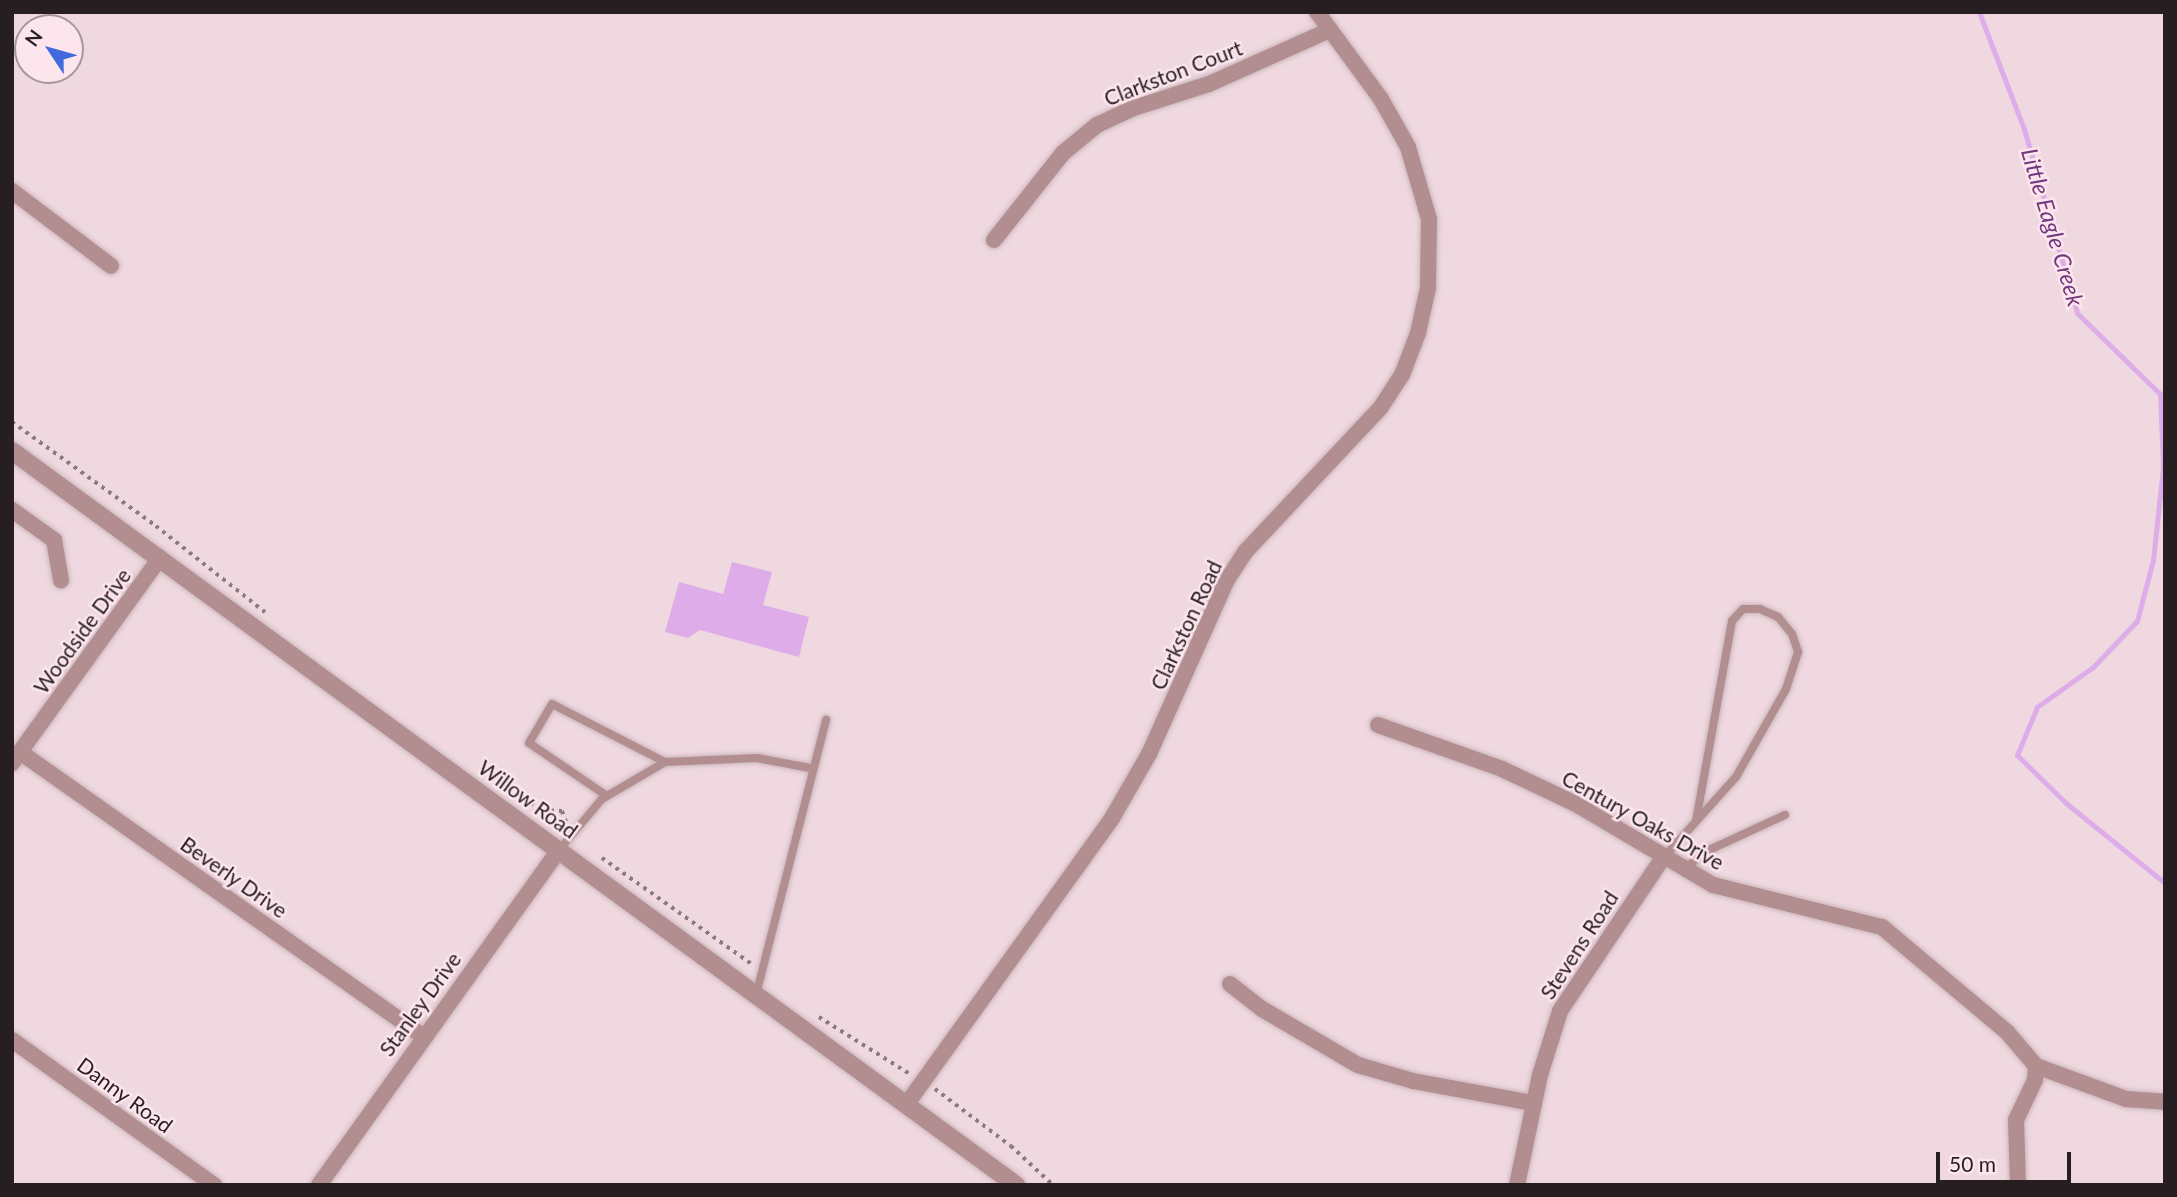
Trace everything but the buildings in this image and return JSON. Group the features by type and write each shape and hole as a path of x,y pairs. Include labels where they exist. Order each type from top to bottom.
{"street":[{"name":"Clarkston Road","path":"906,1105 1112,818 1149,754 1227,580 1245,551 1361,432 1402,375 1428,288 1429,219 1396,122 1317,12"},
{"name":"Clarkston Court","path":"994,240 1063,153 1097,125 1131,109 1209,84 1329,30"},
{"path":"12,191 111,266"},
{"name":"Willow Road","path":"12,450 559,850 759,982 906,1105 1016,1185"},
{"path":"12,510 54,540 61,580"},
{"name":"Woodside Drive","path":"16,758 160,558"},
{"name":"Century Oaks Drive","path":"1378,725 1502,769 1574,803 1684,869 1758,900 1851,916 1882,927 2007,1032 2036,1073"},
{"name":"Beverly Drive","path":"16,758 423,1036"},
{"name":"Stanley Drive","path":"319,1185 423,1036 559,850"},
{"name":"Stevens Road","path":"1517,1185 1533,1103 1560,1011 1663,858"},
{"path":"1230,984 1262,1010 1358,1065 1413,1081 1533,1103"},
{"name":"Danny Road","path":"12,1040 214,1185"},
{"path":"2018,1185 2016,1119 2036,1073 2126,1099 2165,1102"}],"lane":[{"path":"1663,858 1696,821 1718,802 1736,777 1786,689 1798,652 1792,634 1777,617 1760,609 1744,609 1732,621 1696,821"},
{"path":"607,796 529,743 552,704 665,762"},
{"path":"759,982 810,768 826,720"},
{"path":"559,850 572,831 607,796 665,762 757,758 810,768"},
{"path":"1684,869 1707,851 1784,815"}],"path":[{"path":"12,422 156,526 268,616"},
{"path":"498,782 542,810 562,811 572,831"},
{"path":"598,855 759,982"},
{"path":"814,1013 922,1083 942,1092 1001,1138 1054,1185"}],"shaded area":[{"path":"732,562 772,572 763,605 809,617 799,657 700,630 688,638 665,632 679,582 723,594"}],"waterway":[{"name":"Little Eagle Creek","path":"1979,12 2024,129 2077,313 2160,394 2163,467 2153,560 2137,621 2093,667 2037,707 2017,755 2067,804 2165,883"}]}
